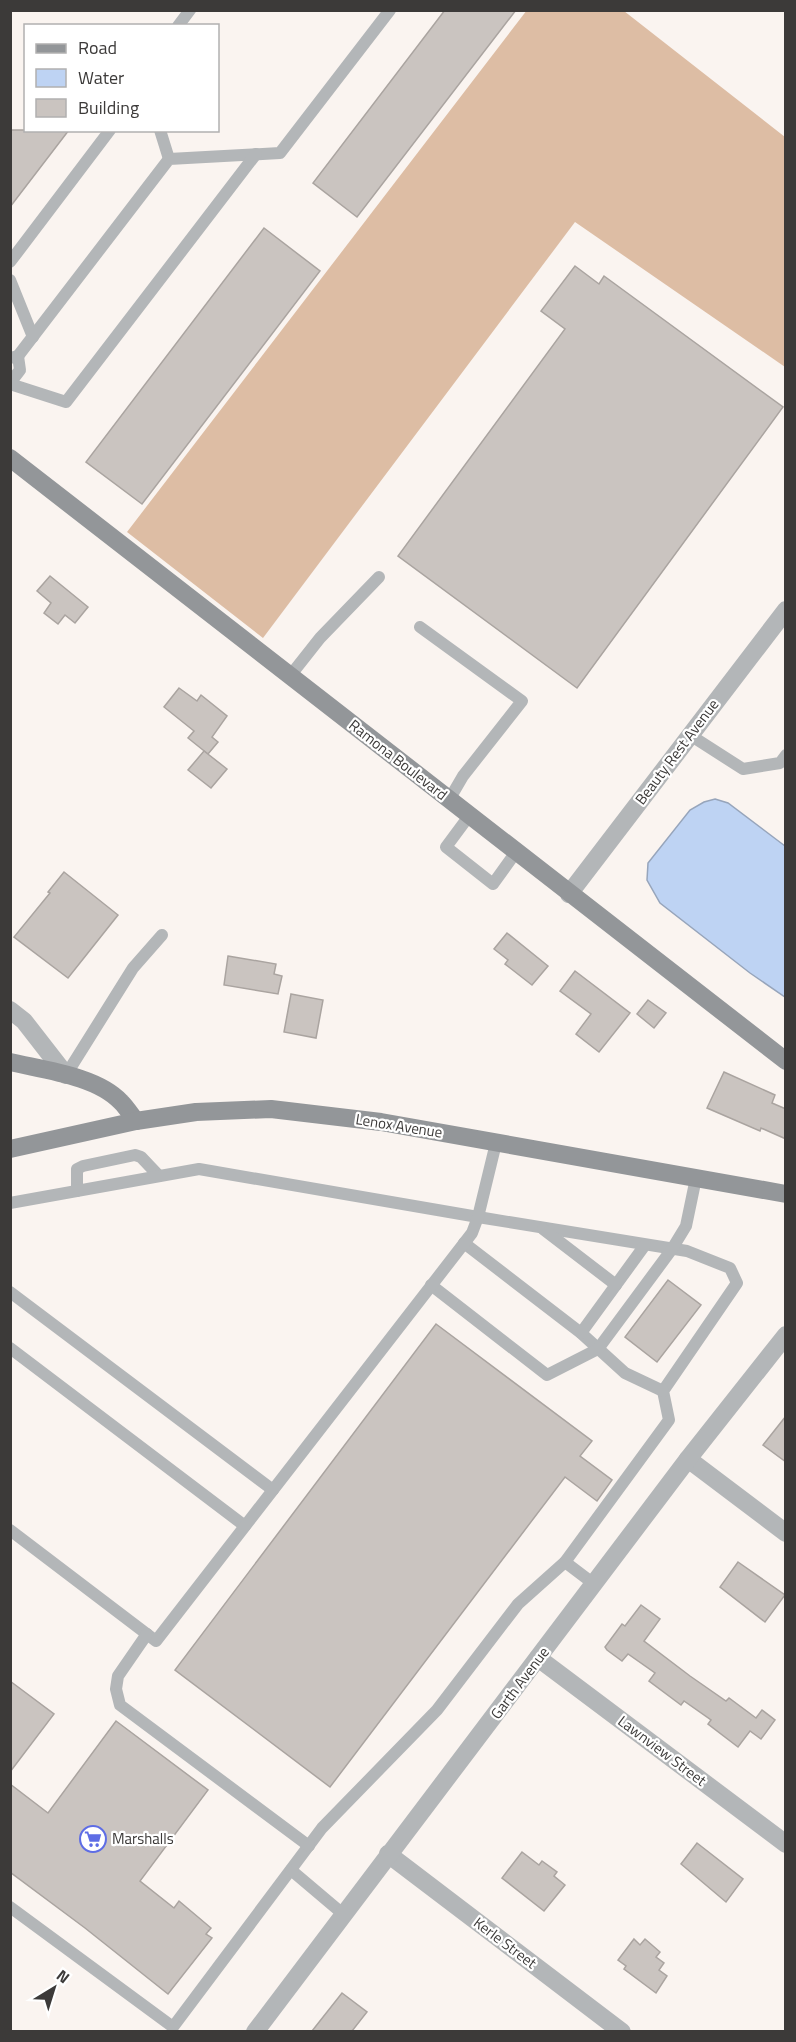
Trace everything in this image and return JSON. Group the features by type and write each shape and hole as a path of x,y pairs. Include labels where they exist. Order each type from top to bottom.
{"street":[{"name":"Ramona Boulevard","path":"10,458 786,1061"},
{"name":"Beauty Rest Avenue","path":"569,894 786,610"},
{"path":"10,1010 24,1021 66,1075"},
{"path":"10,1062 97,1085 120,1101 136,1121"},
{"name":"Lenox Avenue","path":"10,1149 136,1121 196,1112 271,1109 381,1122 786,1194"},
{"name":"Garth Avenue","path":"255,2031 688,1460 786,1335"},
{"path":"688,1460 786,1533"},
{"name":"Lawnview Street","path":"538,1658 786,1844"},
{"name":"Kerle Street","path":"388,1854 622,2031"}],"lane":[{"path":"180,24 190,10"},
{"path":"256,154 66,402 10,383 20,370 14,357 33,337 170,159 256,154 280,153 390,10"},
{"path":"10,262 108,132"},
{"path":"161,132 170,159"},
{"path":"10,280 33,337"},
{"path":"290,676 320,638 379,577"},
{"path":"420,627 522,701 463,776 449,800"},
{"path":"690,735 743,769 780,763 786,755"},
{"path":"469,816 446,847 493,884 516,852"},
{"path":"66,1075 133,968 162,935"},
{"path":"10,1530 156,1641 472,1233 496,1143"},
{"path":"77,1191 77,1169 135,1155 141,1157 159,1176"},
{"path":"10,1203 199,1169 687,1251 730,1268 737,1283 663,1391 669,1420 565,1562 518,1604 437,1710 322,1828 174,2030 10,1907"},
{"path":"431,1285 547,1375 598,1349 672,1249 686,1226 696,1178"},
{"path":"542,1228 616,1285"},
{"path":"464,1243 581,1334 625,1372 663,1391"},
{"path":"581,1334 645,1245"},
{"path":"10,1292 273,1490"},
{"path":"10,1348 245,1527"},
{"path":"565,1562 594,1584"},
{"path":"147,1634 118,1676 116,1689 120,1705 309,1846"},
{"path":"291,1870 343,1914"}],"shaded area":[{"path":"527,10 624,11 785,137 785,367 575,222 263,638 127,532"}],"water":[{"path":"715,799 728,803 785,846 785,997 750,973 660,903 647,880 648,863 690,810"}],"building":[{"path":"445,10 516,10 357,217 313,183"},
{"path":"10,130 67,132 10,207"},
{"path":"264,228 320,271 142,504 86,462"},
{"path":"575,266 599,284 604,276 783,407 577,688 398,556 565,329 541,311"},
{"path":"50,576 88,607 75,623 65,615 58,624 44,613 51,603 37,591"},
{"path":"179,688 197,701 201,695 227,716 212,737 218,742 208,754 188,738 194,731 164,707"},
{"path":"204,751 227,769 211,788 188,770"},
{"path":"64,872 118,915 68,978 14,937"},
{"path":"507,933 548,966 532,985 505,964 508,960 494,949"},
{"path":"228,956 276,964 274,974 282,976 278,994 224,985"},
{"path":"575,971 630,1013 599,1052 576,1034 591,1014 560,991"},
{"path":"291,994 323,1000 316,1038 284,1032"},
{"path":"648,1000 666,1013 654,1028 637,1014"},
{"path":"724,1072 775,1095 772,1103 786,1109 786,1139 761,1128 760,1131 707,1108"},
{"path":"668,1280 701,1305 657,1362 625,1337"},
{"path":"436,1324 592,1441 580,1456 612,1480 597,1501 565,1477 330,1787 175,1670"},
{"path":"786,1416 786,1462 763,1445"},
{"path":"738,1562 785,1595 765,1622 720,1587"},
{"path":"641,1605 660,1619 644,1641 726,1701 729,1698 756,1718 762,1710 775,1720 761,1739 750,1731 738,1747 708,1724 711,1720 684,1701 681,1705 649,1681 655,1673 628,1654 622,1661 607,1650 605,1647 622,1624 625,1626"},
{"path":"10,1681 54,1714 10,1772"},
{"path":"116,1721 208,1790 140,1881 174,1908 179,1901 211,1928 206,1934 212,1938 168,1994 10,1872 10,1784 48,1813"},
{"path":"697,1843 743,1879 726,1902 681,1864"},
{"path":"522,1852 539,1865 542,1861 557,1872 554,1876 565,1885 544,1911 502,1878"},
{"path":"634,1939 640,1945 645,1939 660,1952 656,1957 664,1963 659,1970 667,1976 656,1993 624,1969 626,1966 618,1960"},
{"path":"342,1993 367,2012 352,2031 312,2031"}],"place":[{"name":"Marshalls","path":"93,1839"}]}
